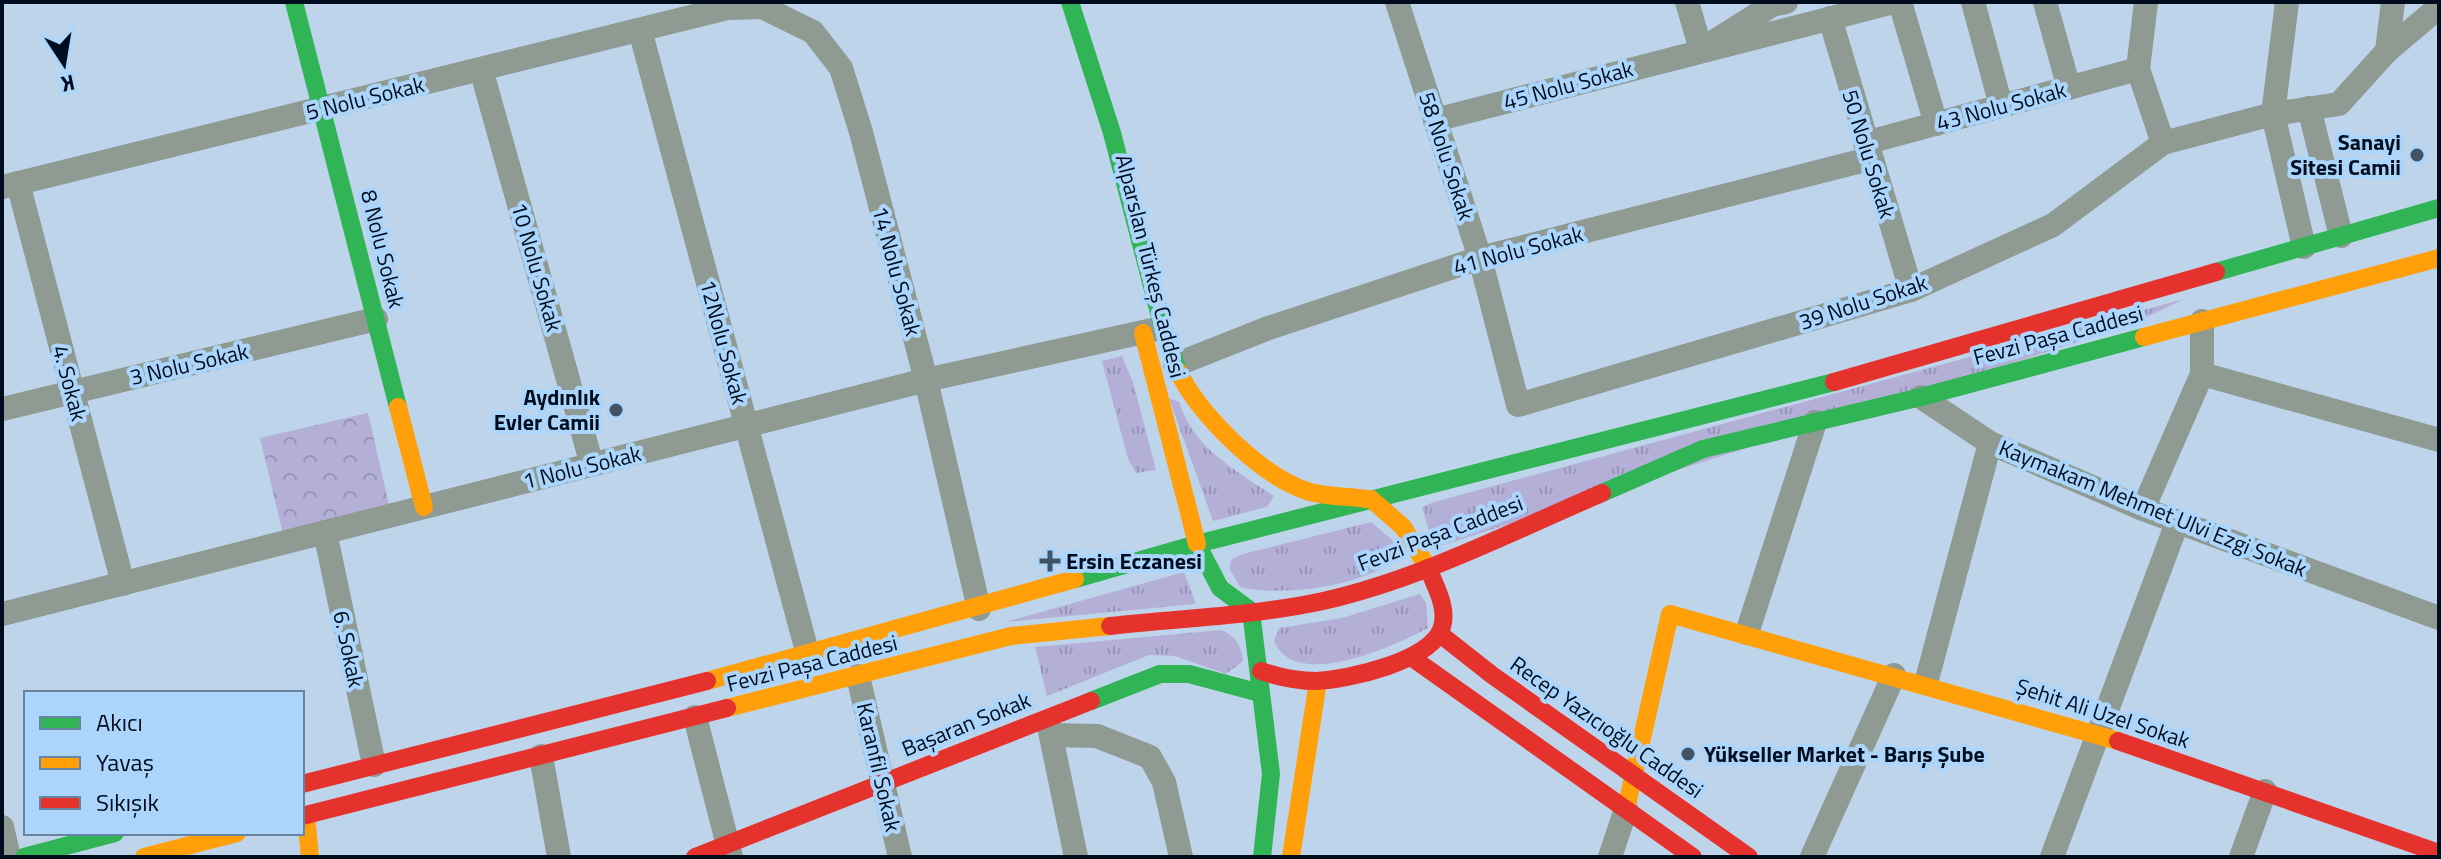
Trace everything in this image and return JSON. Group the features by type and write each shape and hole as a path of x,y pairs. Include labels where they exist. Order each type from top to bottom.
{"main road":[{"name":"8 Nolu Sokak","path":"294,2 424,507"},
{"name":"Alparslan Türkeş Caddesi","path":"1070,2 1112,133 1197,544 1220,588 1251,611"},
{"path":"1054,15 1089,123"},
{"name":"Alparslan Türkeş Caddesi","path":"1101,168 1129,273"},
{"name":"Fevzi Paşa Caddesi","path":"304,783 808,655 979,609 1197,544 1791,395 2439,208"},
{"name":"Fevzi Paşa Caddesi","path":"304,816 1011,636 1321,601 1428,568 1703,449 1921,397 2439,258"},
{"path":"1151,321 1191,398 1265,469 1305,491 1371,499 1403,527 1428,568 1443,616 1440,634 1411,657 1368,672 1318,681 1285,679 1261,671"},
{"path":"1251,611 1261,671 1260,693 1268,728 1271,774 1262,857"},
{"name":"Şehit Ali Uzel Sokak","path":"1632,775 1670,614 1926,683 2097,734 2439,853"},
{"name":"Recep Yazıcıoğlu Caddesi","path":"1440,634 1749,857"},
{"path":"1411,657 1693,857"},
{"name":"Başaran Sokak","path":"695,857 729,851 883,784 1049,726 1160,674 1189,674 1260,693"},
{"path":"1291,857 1318,681"},
{"path":"1626,809 1632,775"},
{"path":"304,816 310,857"},
{"path":"24,857 107,835"},
{"path":"144,857 229,835"}],"street":[{"name":"58 Nolu Sokak","path":"1397,2 1480,258 1518,405"},
{"path":"1687,2 1701,50"},
{"name":"45 Nolu Sokak","path":"1701,50 1772,5 1786,2"},
{"name":"45 Nolu Sokak","path":"1435,120 1897,2"},
{"path":"1897,2 1936,124"},
{"path":"1973,2 2001,106"},
{"path":"2045,2 2069,88"},
{"path":"2146,2 2138,69 2163,143"},
{"path":"2287,2 2273,114 2323,241"},
{"path":"2387,51 2393,2"},
{"name":"5 Nolu Sokak","path":"10,185 640,30 729,5"},
{"name":"14 Nolu Sokak","path":"729,5 762,7 813,32 841,68 861,132 926,380 979,609"},
{"name":"39 Nolu Sokak","path":"1518,405 1911,290 2053,225 2163,143 2273,114 2339,104 2387,51 2439,7"},
{"name":"50 Nolu Sokak","path":"1830,18 1867,151 1911,290"},
{"name":"12Nolu Sokak","path":"640,30 808,655"},
{"name":"10 Nolu Sokak","path":"481,69 592,465"},
{"name":"43 Nolu Sokak","path":"1867,151 1936,124 2138,69"},
{"path":"2309,108 2323,241 2333,287"},
{"name":"41 Nolu Sokak","path":"1175,365 1266,329 1480,258 1867,151"},
{"name":"4. Sokak","path":"10,185 72,392 123,584"},
{"name":"3 Nolu Sokak","path":"2,409 376,319"},
{"name":"1 Nolu Sokak","path":"2,614 1151,321"},
{"path":"2143,509 2202,374 2202,321"},
{"path":"2202,374 2439,440"},
{"name":"Kaymakam Mehmet Ulvi Ezgi Sokak","path":"1921,397 1990,443 2143,509 2439,618"},
{"path":"1747,633 1815,422"},
{"path":"1926,683 1990,443"},
{"path":"2052,857 2177,523"},
{"name":"6. Sokak","path":"325,532 374,765"},
{"path":"1812,857 1894,675"},
{"name":"Karanfil Sokak","path":"858,676 900,857"},
{"path":"695,717 729,851"},
{"path":"1076,857 1049,726 1097,736 1150,757 1164,782 1181,857"},
{"path":"541,756 559,857"},
{"path":"2241,857 2265,791"},
{"path":"1610,857 1626,809"},
{"path":"2,827 9,857"}],"green space":[{"path":"2184,299 2128,326 1434,548 1422,507 1434,502"},
{"path":"1122,356 1133,382 1156,470 1136,473 1128,459 1102,361"},
{"path":"1169,398 1179,402 1205,446 1274,496 1267,507 1213,521"},
{"path":"368,413 390,509 283,534 260,438"},
{"path":"1371,522 1396,543 1396,557 1365,576 1322,587 1256,590 1240,587 1229,568 1232,559 1243,554"},
{"path":"1184,572 1196,604 1005,622"},
{"path":"1420,594 1426,603 1428,628 1370,653 1323,664 1302,663 1285,656 1274,641 1279,628 1342,618"},
{"path":"1221,630 1237,642 1243,661 1226,674 1175,656 1149,655 1047,696 1035,647"}],"traffic: fast":[{"path":"294,2 398,407"},
{"path":"1070,2 1112,133 1163,328 1178,371"},
{"path":"2216,272 2439,208"},
{"path":"1602,493 1703,449 1921,397 2144,337"},
{"path":"1075,579 1197,544 1834,382"},
{"path":"1197,544 1220,588 1251,611"},
{"path":"1251,611 1271,774 1262,857"},
{"path":"1091,701 1160,674 1189,674 1260,693"},
{"path":"24,857 107,835"}],"traffic: slow":[{"path":"2144,337 2439,258"},
{"path":"1143,333 1197,544"},
{"path":"1178,371 1215,423 1268,470 1304,490 1366,499"},
{"path":"398,407 424,507"},
{"path":"1371,499 1403,527 1428,568"},
{"path":"707,681 1075,579"},
{"path":"1626,809 1670,614 2118,741"},
{"path":"727,708 1011,636 1110,626"},
{"path":"1291,857 1318,681"},
{"path":"306,815 310,857"},
{"path":"144,857 229,835"}],"traffic: jam":[{"path":"1834,382 2216,272"},
{"path":"1110,626 1271,610 1359,592 1465,553 1602,493"},
{"path":"1261,671 1295,679 1330,680 1387,666 1423,650 1435,639 1443,619 1440,597 1428,568"},
{"path":"1440,634 1492,675 1749,857"},
{"path":"1411,657 1693,857"},
{"path":"304,783 707,681"},
{"path":"695,857 1091,701"},
{"path":"304,815 727,708"},
{"path":"2118,741 2439,853"}],"place":[{"name":"Sanayi Sitesi Camii","path":"2417,155"},
{"name":"Aydınlık Evler Camii","path":"616,410"},
{"name":"Ersin Eczanesi","path":"1050,561"},
{"name":"Yükseller Market - Barış Şube","path":"1688,754"}]}
